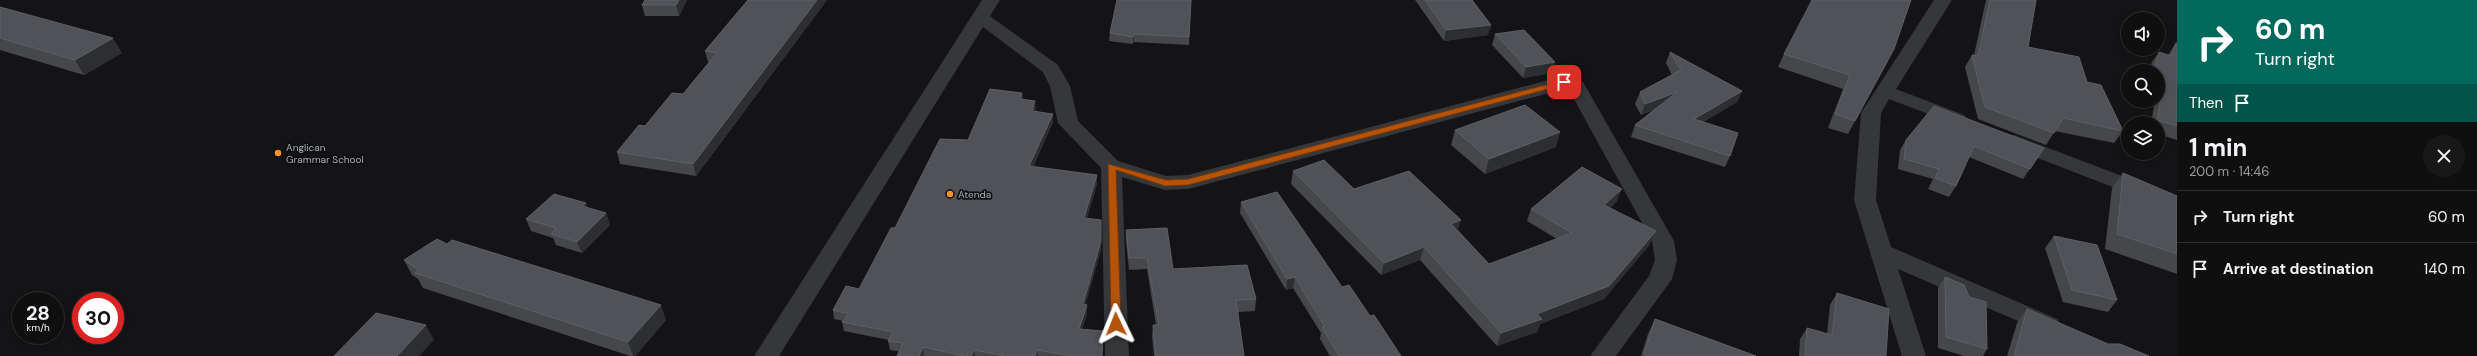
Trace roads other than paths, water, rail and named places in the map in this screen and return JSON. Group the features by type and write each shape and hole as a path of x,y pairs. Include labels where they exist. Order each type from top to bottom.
{"street":[{"path":"1914,356 1865,200 1871,113 1943,0"},
{"path":"766,356 986,9 1051,69 1060,86 1068,123 1111,166 1165,183 1188,182 1564,82 1576,86 1663,241 1666,260 1660,279 1602,356"},
{"path":"1885,90 1973,125"},
{"path":"1995,134 2177,205"},
{"path":"1111,166 1117,356"},
{"path":"1881,252 2070,334"}],"place":[{"name":"Anglican Grammar School","path":"278,153"},
{"name":"Atenda","path":"950,194"}]}
